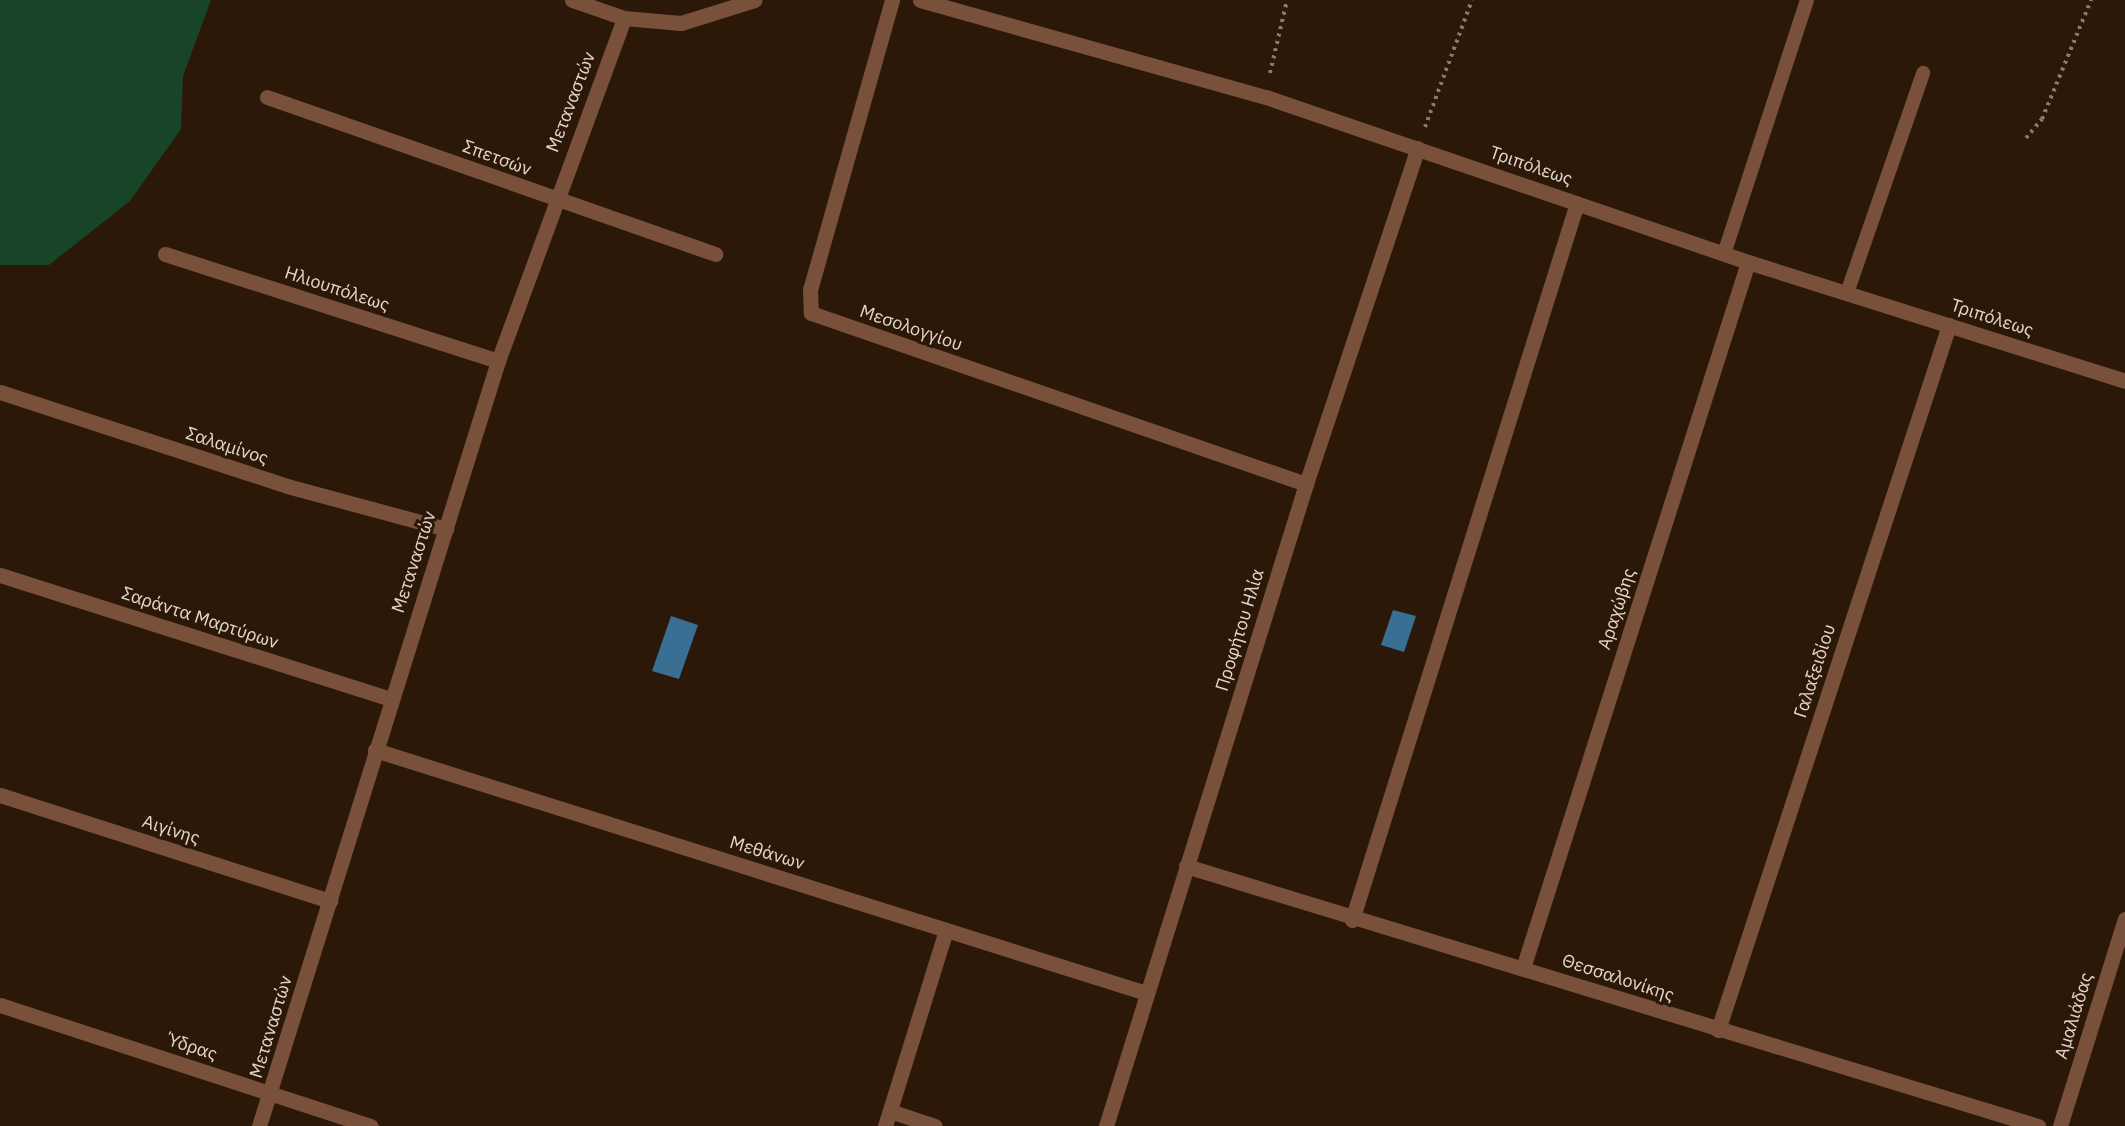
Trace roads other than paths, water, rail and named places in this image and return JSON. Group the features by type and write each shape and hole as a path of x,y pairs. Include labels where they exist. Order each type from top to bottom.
{"street":[{"path":"572,0 624,18 681,23 755,0"},
{"name":"Μεσολογγίου","path":"892,0 810,289 810,313 1306,484"},
{"name":"Τριπόλεως","path":"920,0 1266,97 1748,262 2125,381"},
{"name":"Μεταναστών","path":"260,1126 330,901 388,698 446,529 498,361 554,199 624,18"},
{"name":"Σπετσών","path":"267,96 715,254"},
{"name":"Προφήτου Ηλία","path":"1106,1126 1306,484 1418,148"},
{"path":"1352,920 1577,203"},
{"name":"Ηλιουπόλεως","path":"165,254 498,361"},
{"name":"Αραχώβης","path":"1523,968 1748,262"},
{"name":"Γαλαξειδίου","path":"1718,1030 1949,325"},
{"name":"Σαλαμίνος","path":"0,392 287,486 446,529"},
{"name":"Σαράντα Μαρτύρων","path":"0,575 388,698"},
{"name":"Μεθάνων","path":"375,750 1146,993"},
{"name":"Αιγίνης","path":"0,795 330,901"},
{"name":"Θεσσαλονίκης","path":"1186,866 1352,920 1523,968 1718,1030 2038,1126"},
{"name":"Αμαλιάδας","path":"2060,1126 2125,919"},
{"path":"935,1126 887,1119 946,930"},
{"name":"Ύδρας","path":"0,1005 371,1126"}],"lane":[{"path":"1724,254 1807,0"},
{"path":"1847,293 1923,73"}],"water":[{"path":"1393,610 1416,616 1404,652 1381,645"},
{"path":"671,616 698,625 679,679 652,671"}]}
